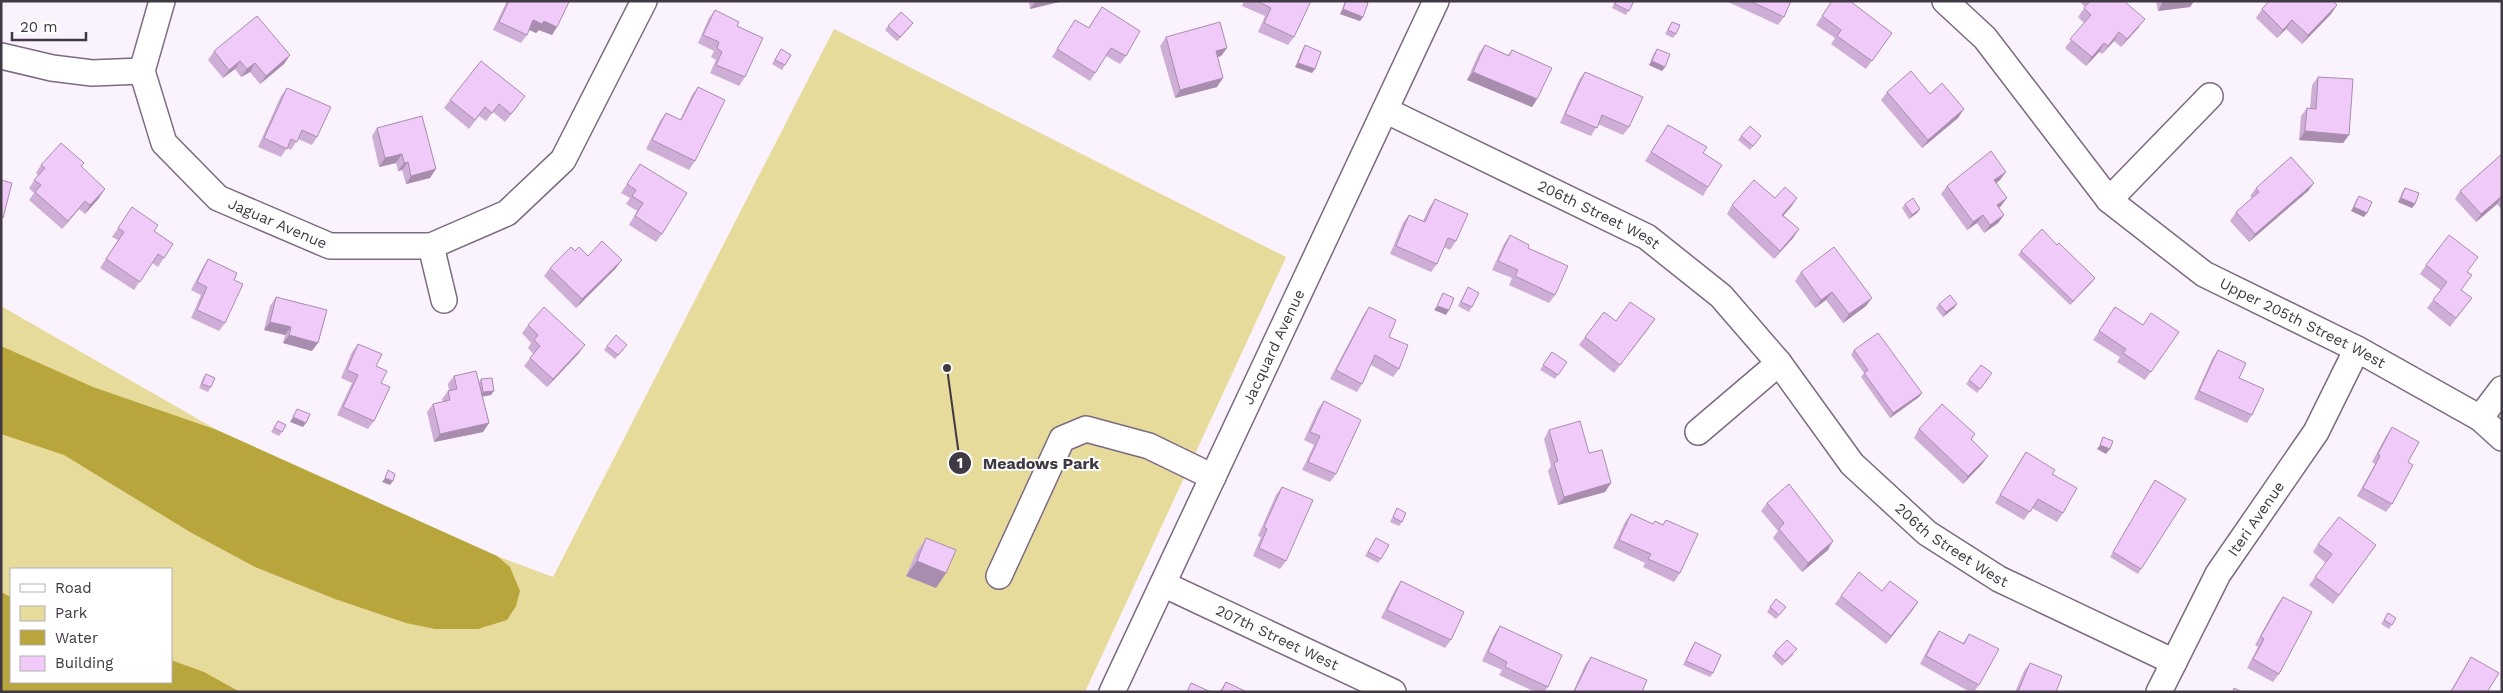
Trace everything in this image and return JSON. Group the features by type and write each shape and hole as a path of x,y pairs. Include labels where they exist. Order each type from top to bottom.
{"street":[{"path":"1,56 52,68 92,73 142,71 162,1"},
{"name":"Jaguar Avenue","path":"142,71 164,142 218,198 330,246 431,246 507,213 563,160 644,1"},
{"name":"Jacquard Avenue","path":"1112,692 1436,1"},
{"name":"Upper 205th Street West","path":"1944,1 1985,38 2109,200 2204,274 2357,349 2480,418 2502,438"},
{"path":"2109,200 2210,96"},
{"name":"206th Street West","path":"1385,110 1647,237 1721,296 1779,363 1852,464 1927,534 1999,579 2174,662"},
{"path":"431,246 444,300"},
{"name":"Iteri Avenue","path":"2160,692 2218,574 2316,432 2357,349"},
{"path":"1698,432 1779,363"},
{"path":"2480,418 2502,389"},
{"path":"999,576 1062,439 1086,429 1149,446 1213,477"},
{"name":"207th Street West","path":"1163,584 1393,692"}],"green space":[{"path":"834,29 1286,257 1085,692 1,692 1,306 217,430 497,556 553,577"}],"water":[{"path":"1,346 93,387 217,430 497,556 510,567 520,591 516,606 507,620 478,629 435,629 406,623 335,599 255,567 190,532 64,455 1,434"},
{"path":"1,592 10,596 10,683 172,683 172,660 204,672 240,692 1,692"}],"building":[{"path":"509,1 569,2 557,27 544,21 542,24 533,20 527,35 499,22"},
{"path":"1257,1 1311,1 1294,37 1264,23 1271,8"},
{"path":"1346,1 1363,1 1368,3 1363,17 1343,9"},
{"path":"1616,1 1634,1 1629,11 1615,4"},
{"path":"1750,1 1791,1 1784,17"},
{"path":"1832,1 1850,1 1892,33 1872,61 1837,36 1841,30 1822,16"},
{"path":"2090,1 2124,1 2145,19 2127,39 2119,32 2108,46 2104,43 2092,57 2070,39 2091,15 2084,8"},
{"path":"2269,1 2333,1 2337,5 2308,35 2292,20 2283,30 2262,9"},
{"path":"1102,7 1140,31 1126,56 1111,48 1095,73 1057,49 1075,20 1089,28"},
{"path":"715,10 739,22 737,26 763,38 745,77 716,65 722,52 717,48 719,42 703,35"},
{"path":"901,12 913,23 900,37 888,26"},
{"path":"257,16 290,55 266,76 255,63 247,69 240,61 229,70 214,51"},
{"path":"1220,22 1227,48 1216,51 1223,78 1180,90 1166,37"},
{"path":"1672,22 1680,25 1676,34 1668,30"},
{"path":"1305,45 1321,52 1315,69 1298,63"},
{"path":"1485,45 1509,56 1512,50 1552,68 1537,99 1473,72"},
{"path":"781,49 791,55 785,65 775,60"},
{"path":"1657,49 1670,54 1665,67 1652,61"},
{"path":"481,61 525,96 511,114 499,104 492,113 485,107 475,120 450,100"},
{"path":"1911,71 1930,94 1942,83 1964,109 1928,140 1887,92"},
{"path":"1585,72 1643,97 1629,127 1602,115 1597,128 1565,114"},
{"path":"2318,77 2353,79 2349,135 2305,131 2307,108 2316,109"},
{"path":"698,87 725,100 695,161 652,140 666,113 681,120"},
{"path":"287,88 331,107 317,137 302,130 297,142 291,139 287,149 264,138"},
{"path":"422,116 436,169 411,176 408,162 404,163 402,154 385,158 377,128"},
{"path":"1668,125 1707,147 1703,153 1722,165 1708,187 1651,152"},
{"path":"1750,126 1761,136 1753,146 1741,136"},
{"path":"61,143 84,163 81,166 105,189 90,205 85,201 68,221 35,192 41,185 34,180 45,168 41,165"},
{"path":"1991,151 2006,172 1994,180 2007,198 1997,205 2004,215 1990,225 1983,215 1973,222 1947,186"},
{"path":"2502,154 2502,196 2481,214 2460,191"},
{"path":"2291,157 2314,183 2255,234 2236,212 2259,192 2256,188"},
{"path":"640,164 687,193 662,234 635,216 643,203 632,196 636,190 627,184"},
{"path":"1,180 12,183 3,218 1,218"},
{"path":"1754,180 1775,198 1785,187 1797,198 1782,215 1799,229 1780,251 1732,205"},
{"path":"2405,188 2419,193 2415,204 2401,198"},
{"path":"2359,196 2372,202 2367,213 2354,207"},
{"path":"1913,198 1920,209 1912,215 1905,204"},
{"path":"1435,199 1468,214 1456,241 1448,238 1437,264 1396,246 1409,215 1425,222"},
{"path":"132,207 158,225 154,231 173,244 164,258 158,254 140,282 106,259 124,232 118,228"},
{"path":"2042,229 2057,245 2059,243 2095,278 2073,301 2021,251"},
{"path":"1510,235 1529,245 1528,248 1568,266 1555,295 1515,276 1518,270 1498,261"},
{"path":"2449,235 2478,257 2467,272 2472,275 2461,290 2472,298 2456,318 2433,300 2447,282 2426,265"},
{"path":"602,241 622,260 582,299 550,268 571,247 575,251 579,247 588,256"},
{"path":"1834,247 1872,298 1849,314 1832,292 1821,300 1801,272"},
{"path":"208,259 237,273 234,280 243,284 225,323 197,310 207,287 197,282"},
{"path":"1468,287 1479,293 1472,307 1461,302"},
{"path":"1443,293 1454,298 1449,310 1437,306"},
{"path":"1950,295 1957,304 1946,312 1939,304"},
{"path":"276,297 327,310 318,343 289,335 291,327 270,322"},
{"path":"1630,302 1655,319 1620,365 1585,337 1604,312 1616,321"},
{"path":"544,307 585,345 553,379 530,358 540,346 534,340 538,335 528,325"},
{"path":"1369,307 1396,320 1389,337 1408,345 1399,369 1375,355 1362,384 1336,370"},
{"path":"2115,307 2143,325 2151,313 2179,332 2151,372 2123,353 2126,349 2099,331"},
{"path":"1878,333 1922,393 1893,413 1864,373 1868,370 1854,350"},
{"path":"616,335 627,345 618,355 607,346"},
{"path":"358,344 382,354 376,366 387,371 381,383 390,387 374,421 343,407 358,375 347,370"},
{"path":"2218,350 2246,363 2239,378 2264,389 2252,415 2199,391"},
{"path":"1552,352 1567,362 1558,375 1543,365"},
{"path":"1981,365 1992,373 1980,389 1969,380"},
{"path":"476,371 489,423 440,434 433,404 450,400 448,391 457,389 454,376"},
{"path":"206,374 215,378 211,387 202,384"},
{"path":"492,378 494,391 483,392 481,379"},
{"path":"1324,401 1361,420 1336,474 1308,462 1320,436 1310,432"},
{"path":"1942,404 1975,434 1971,439 1988,456 1968,476 1919,429"},
{"path":"297,409 310,414 306,423 293,417"},
{"path":"278,421 286,425 282,432 274,428"},
{"path":"1580,421 1589,453 1602,450 1611,483 1564,497 1554,463 1558,461 1549,430"},
{"path":"2392,427 2419,442 2408,462 2413,465 2392,504 2363,488 2380,456 2378,454"},
{"path":"2103,437 2113,441 2110,449 2100,445"},
{"path":"2026,452 2055,470 2052,474 2077,488 2063,513 2038,499 2030,512 2000,495"},
{"path":"388,470 395,474 393,481 385,478"},
{"path":"2155,480 2186,499 2141,569 2113,552"},
{"path":"1789,484 1833,541 1808,563 1779,529 1784,523 1767,503"},
{"path":"1282,487 1313,500 1286,561 1259,548 1267,529 1264,527"},
{"path":"1397,508 1406,513 1402,522 1393,517"},
{"path":"1631,514 1653,524 1655,521 1663,525 1666,520 1698,534 1680,573 1648,559 1651,554 1619,540"},
{"path":"2339,517 2376,545 2339,595 2315,577 2332,554 2318,544"},
{"path":"926,538 956,550 946,573 917,561"},
{"path":"1376,538 1389,545 1381,559 1368,552"},
{"path":"1859,572 1882,591 1890,581 1918,602 1891,636 1841,596"},
{"path":"1401,581 1464,612 1451,640 1387,610"},
{"path":"2283,597 2312,612 2279,674 2253,659 2264,639 2261,636"},
{"path":"1776,599 1786,607 1779,615 1770,607"},
{"path":"2388,613 2396,618 2392,625 2384,620"},
{"path":"1500,626 1562,655 1548,687 1505,667 1507,662 1488,652"},
{"path":"1939,631 1964,644 1969,634 1999,649 1979,685 1926,656"},
{"path":"1787,640 1797,649 1785,661 1775,652"},
{"path":"1695,642 1721,655 1713,673 1686,661"},
{"path":"1591,657 1647,680 1642,692 1574,692"},
{"path":"2471,657 2499,673 2487,692 2451,692"},
{"path":"2030,663 2062,676 2056,692 2018,692"},
{"path":"1226,682 1247,692 1221,692"},
{"path":"1191,683 1211,692 1187,692"},
{"path":"2234,688 2242,692 2233,692"}],"place":[{"name":"Meadows Park","path":"947,368"}]}
